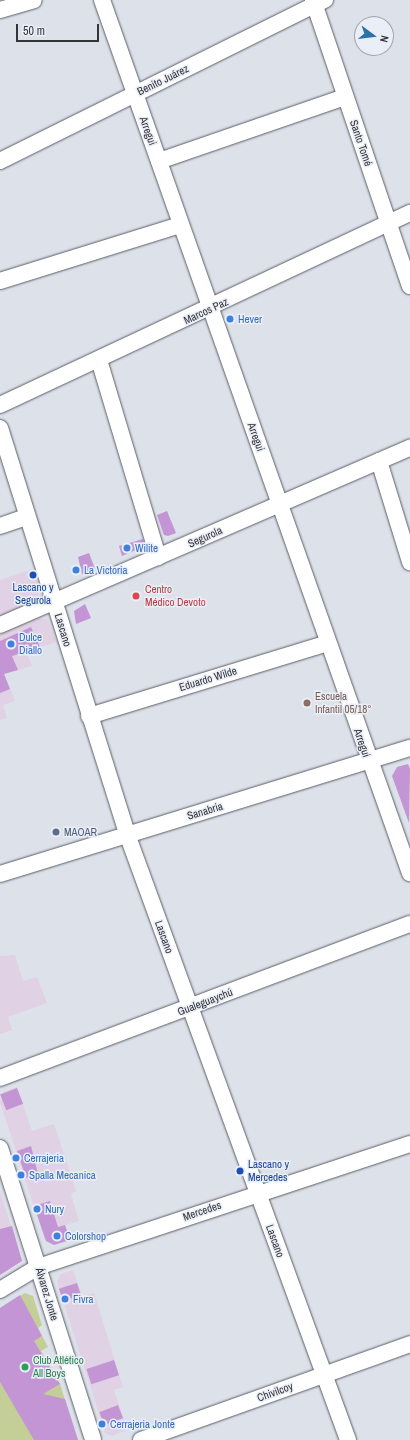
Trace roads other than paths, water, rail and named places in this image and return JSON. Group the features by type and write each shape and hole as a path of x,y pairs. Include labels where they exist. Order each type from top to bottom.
{"street":[{"path":"0,10 34,0"},
{"name":"Arregui","path":"102,0 180,225 280,504 368,762 410,873"},
{"name":"Benito Juárez","path":"0,161 318,2"},
{"name":"Santo Tomé","path":"318,2 345,97 410,286"},
{"path":"159,161 345,97"},
{"name":"Marcos Paz","path":"0,405 210,309 410,213"},
{"path":"0,280 180,225"},
{"path":"99,360 158,557"},
{"name":"Lascano","path":"0,428 26,517 127,834 348,1440"},
{"name":"Segurola","path":"0,625 410,448"},
{"path":"379,461 410,562"},
{"path":"0,526 26,517"},
{"name":"Eduardo Wilde","path":"89,716 328,642"},
{"name":"Sanabria","path":"0,874 410,748"},
{"name":"Gualeguaychú","path":"0,1078 190,1008 410,924"},
{"name":"Mercedes","path":"0,1290 38,1267 257,1193 410,1144"},
{"name":"Álvarez Jonte","path":"0,1148 92,1440"},
{"name":"Chivilcoy","path":"141,1440 410,1344"}],"place":[{"name":"Hever","path":"230,319"},
{"name":"Wilite","path":"127,548"},
{"name":"La Victoria","path":"76,570"},
{"name":"Lascano y Segurola","path":"33,575"},
{"name":"Centro Médico Devoto","path":"136,596"},
{"name":"Dulce Diallo","path":"11,644"},
{"name":"Escuela Infantil 05/18°","path":"307,703"},
{"name":"MAOAR","path":"56,832"},
{"name":"Cerrajeria","path":"16,1158"},
{"name":"Lascano y Mercedes","path":"240,1171"},
{"name":"Spalla Mecanica","path":"21,1175"},
{"name":"Nury","path":"37,1209"},
{"name":"Colorshop","path":"57,1236"},
{"name":"Fivra","path":"65,1299"},
{"name":"Club Atlético All Boys","path":"25,1367"},
{"name":"Cerrajeria Jonte","path":"102,1424"}]}
